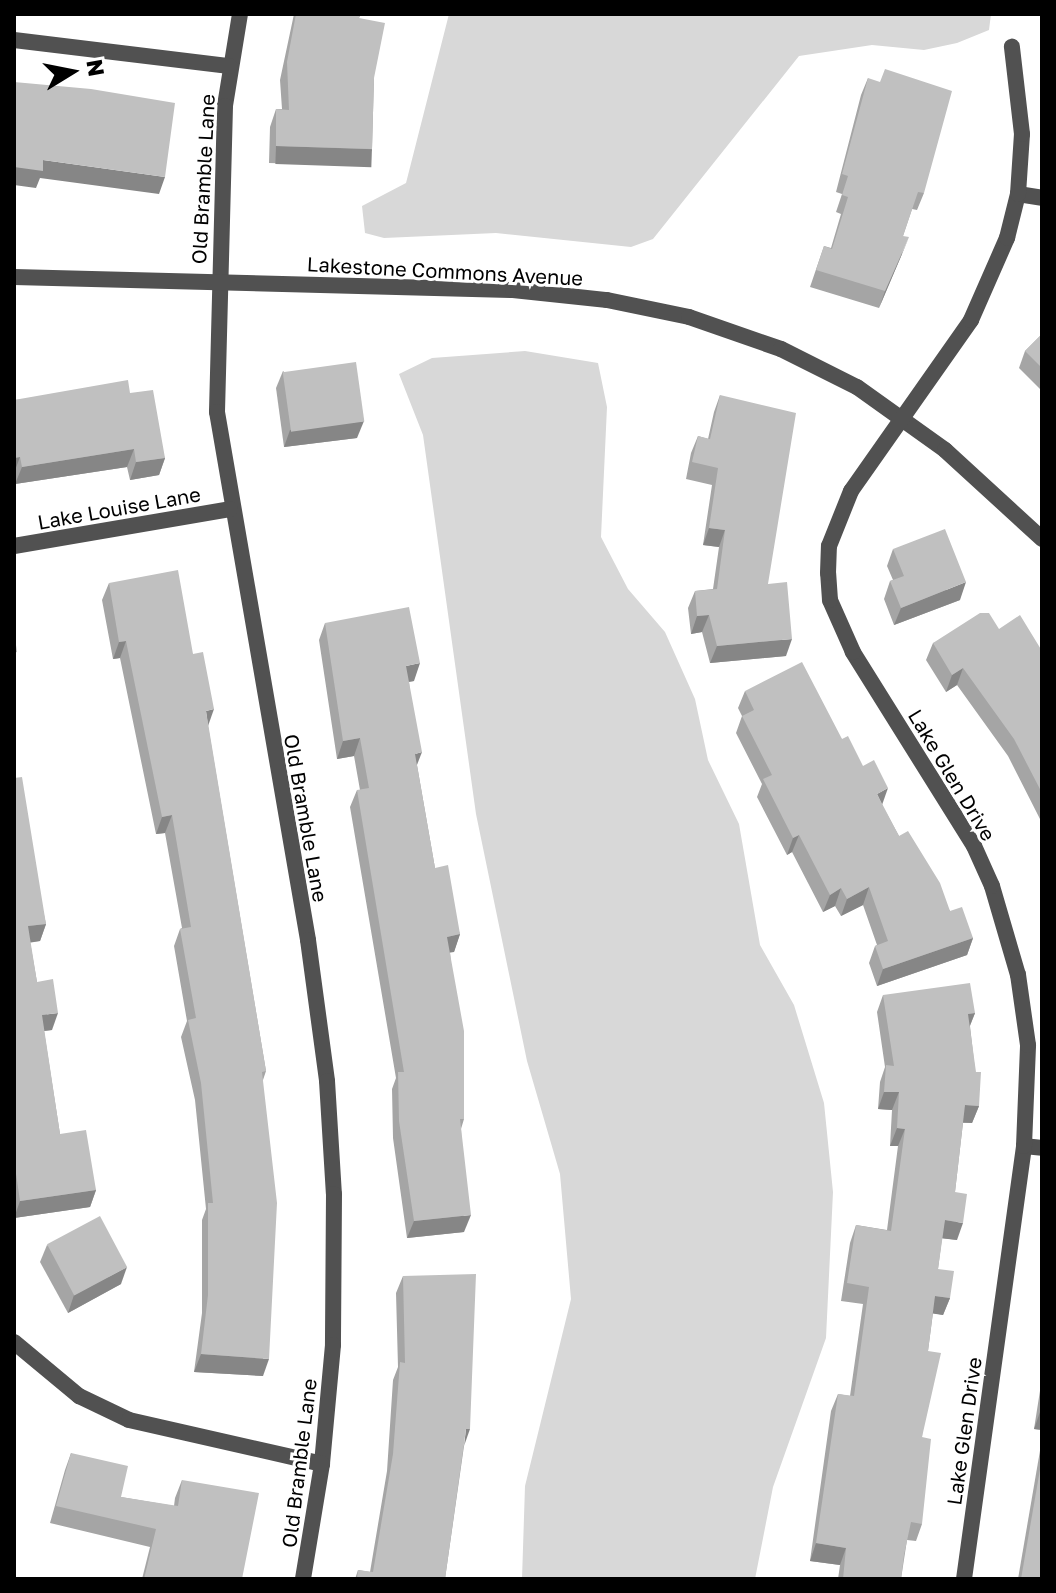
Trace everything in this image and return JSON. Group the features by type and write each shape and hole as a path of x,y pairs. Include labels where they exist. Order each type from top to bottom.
{"street":[{"name":"Old Bramble Lane","path":"240,14 229,66 219,282 217,412 230,509 308,940 327,1081 334,1194 333,1345 322,1464 303,1579"},
{"name":"Old Bramble Lane","path":"14,40 229,66"},
{"name":"Lake Glen Drive","path":"964,1579 1024,1146 1028,1045 1018,975 992,886 974,846 853,652 830,600 829,546 838,518 901,417 963,332 991,281 1018,194 1022,134 1012,47"},
{"path":"1018,194 1042,198"},
{"name":"Lakestone Commons Avenue","path":"14,277 513,290 634,306 689,317 781,349 857,387 901,417 1042,539"},
{"name":"Lake Louise Lane","path":"14,546 230,509"},
{"path":"1024,1146 1042,1148"},
{"path":"14,1342 79,1396 129,1420 322,1464"}],"shaded area":[{"path":"449,14 991,14 989,30 957,43 924,50 872,45 799,56 653,239 631,247 496,233 384,238 365,233 362,206 406,183"},
{"path":"525,351 598,363 607,407 601,537 628,589 665,632 695,699 708,760 739,824 760,945 794,1005 824,1103 833,1192 826,1338 773,1487 755,1579 522,1579 525,1486 571,1299 560,1174 527,1061 476,814 423,435 399,374 432,358"}],"building":[{"path":"296,14 360,14 359,18 385,23 374,78 372,149 276,146 276,109 289,110 287,62"},
{"path":"885,69 952,91 924,193 918,192 903,236 909,237 885,291 816,270 824,246 832,249 848,197 842,195 848,176 842,174 868,78 880,82"},
{"path":"14,82 91,89 175,103 165,177 43,160 43,171 14,167"},
{"path":"1042,334 1042,368 1025,351"},
{"path":"356,362 364,421 291,432 283,372"},
{"path":"128,380 130,393 153,390 165,458 136,462 134,449 22,467 20,457 14,458 14,400"},
{"path":"720,395 796,413 768,584 787,582 792,639 717,646 709,615 697,616 695,591 717,589 725,530 709,528 718,468 692,462 698,436 710,439"},
{"path":"945,529 966,582 901,608 890,581 904,576 893,549"},
{"path":"178,570 193,654 203,652 214,709 206,711 266,1071 262,1072 277,1203 269,1359 201,1354 208,1295 208,1203 213,1203 201,1083 188,1020 196,1018 180,929 191,927 172,815 162,817 126,641 119,642 109,583"},
{"path":"409,607 420,663 406,666 422,752 415,754 435,868 448,865 460,934 447,937 464,1031 464,1119 460,1119 471,1215 414,1221 399,1121 398,1072 404,1072 357,790 369,788 360,738 343,741 325,623"},
{"path":"980,613 989,613 999,629 1020,615 1042,651 1042,793 1014,739 963,668 952,675 933,643"},
{"path":"802,662 842,739 848,736 863,766 874,760 888,788 877,794 899,836 908,831 940,883 950,911 962,907 973,938 883,969 875,946 888,941 869,887 847,899 841,888 830,895 799,835 793,838 763,779 772,775 742,716 754,710 745,691"},
{"path":"22,777 46,924 28,926 37,982 53,979 58,1013 42,1015 60,1134 86,1130 96,1190 20,1201 14,1160 14,778"},
{"path":"970,983 975,1013 968,1014 976,1072 981,1072 979,1106 965,1105 955,1192 967,1194 963,1223 945,1220 938,1269 954,1271 950,1298 935,1296 928,1351 941,1353 922,1437 931,1439 922,1524 911,1522 901,1579 843,1579 846,1548 816,1543 838,1394 854,1396 869,1287 847,1283 856,1225 891,1231 905,1129 897,1128 899,1092 884,1092 886,1065 894,1066 883,995"},
{"path":"100,1216 127,1267 74,1295 47,1244"},
{"path":"476,1274 470,1429 466,1429 445,1579 357,1579 358,1570 373,1572 393,1454 400,1362 405,1363 403,1276"},
{"path":"71,1453 128,1466 121,1497 178,1506 182,1480 259,1493 242,1579 144,1579 156,1529 56,1506"},
{"path":"1042,1458 1042,1579 1021,1579"}]}
